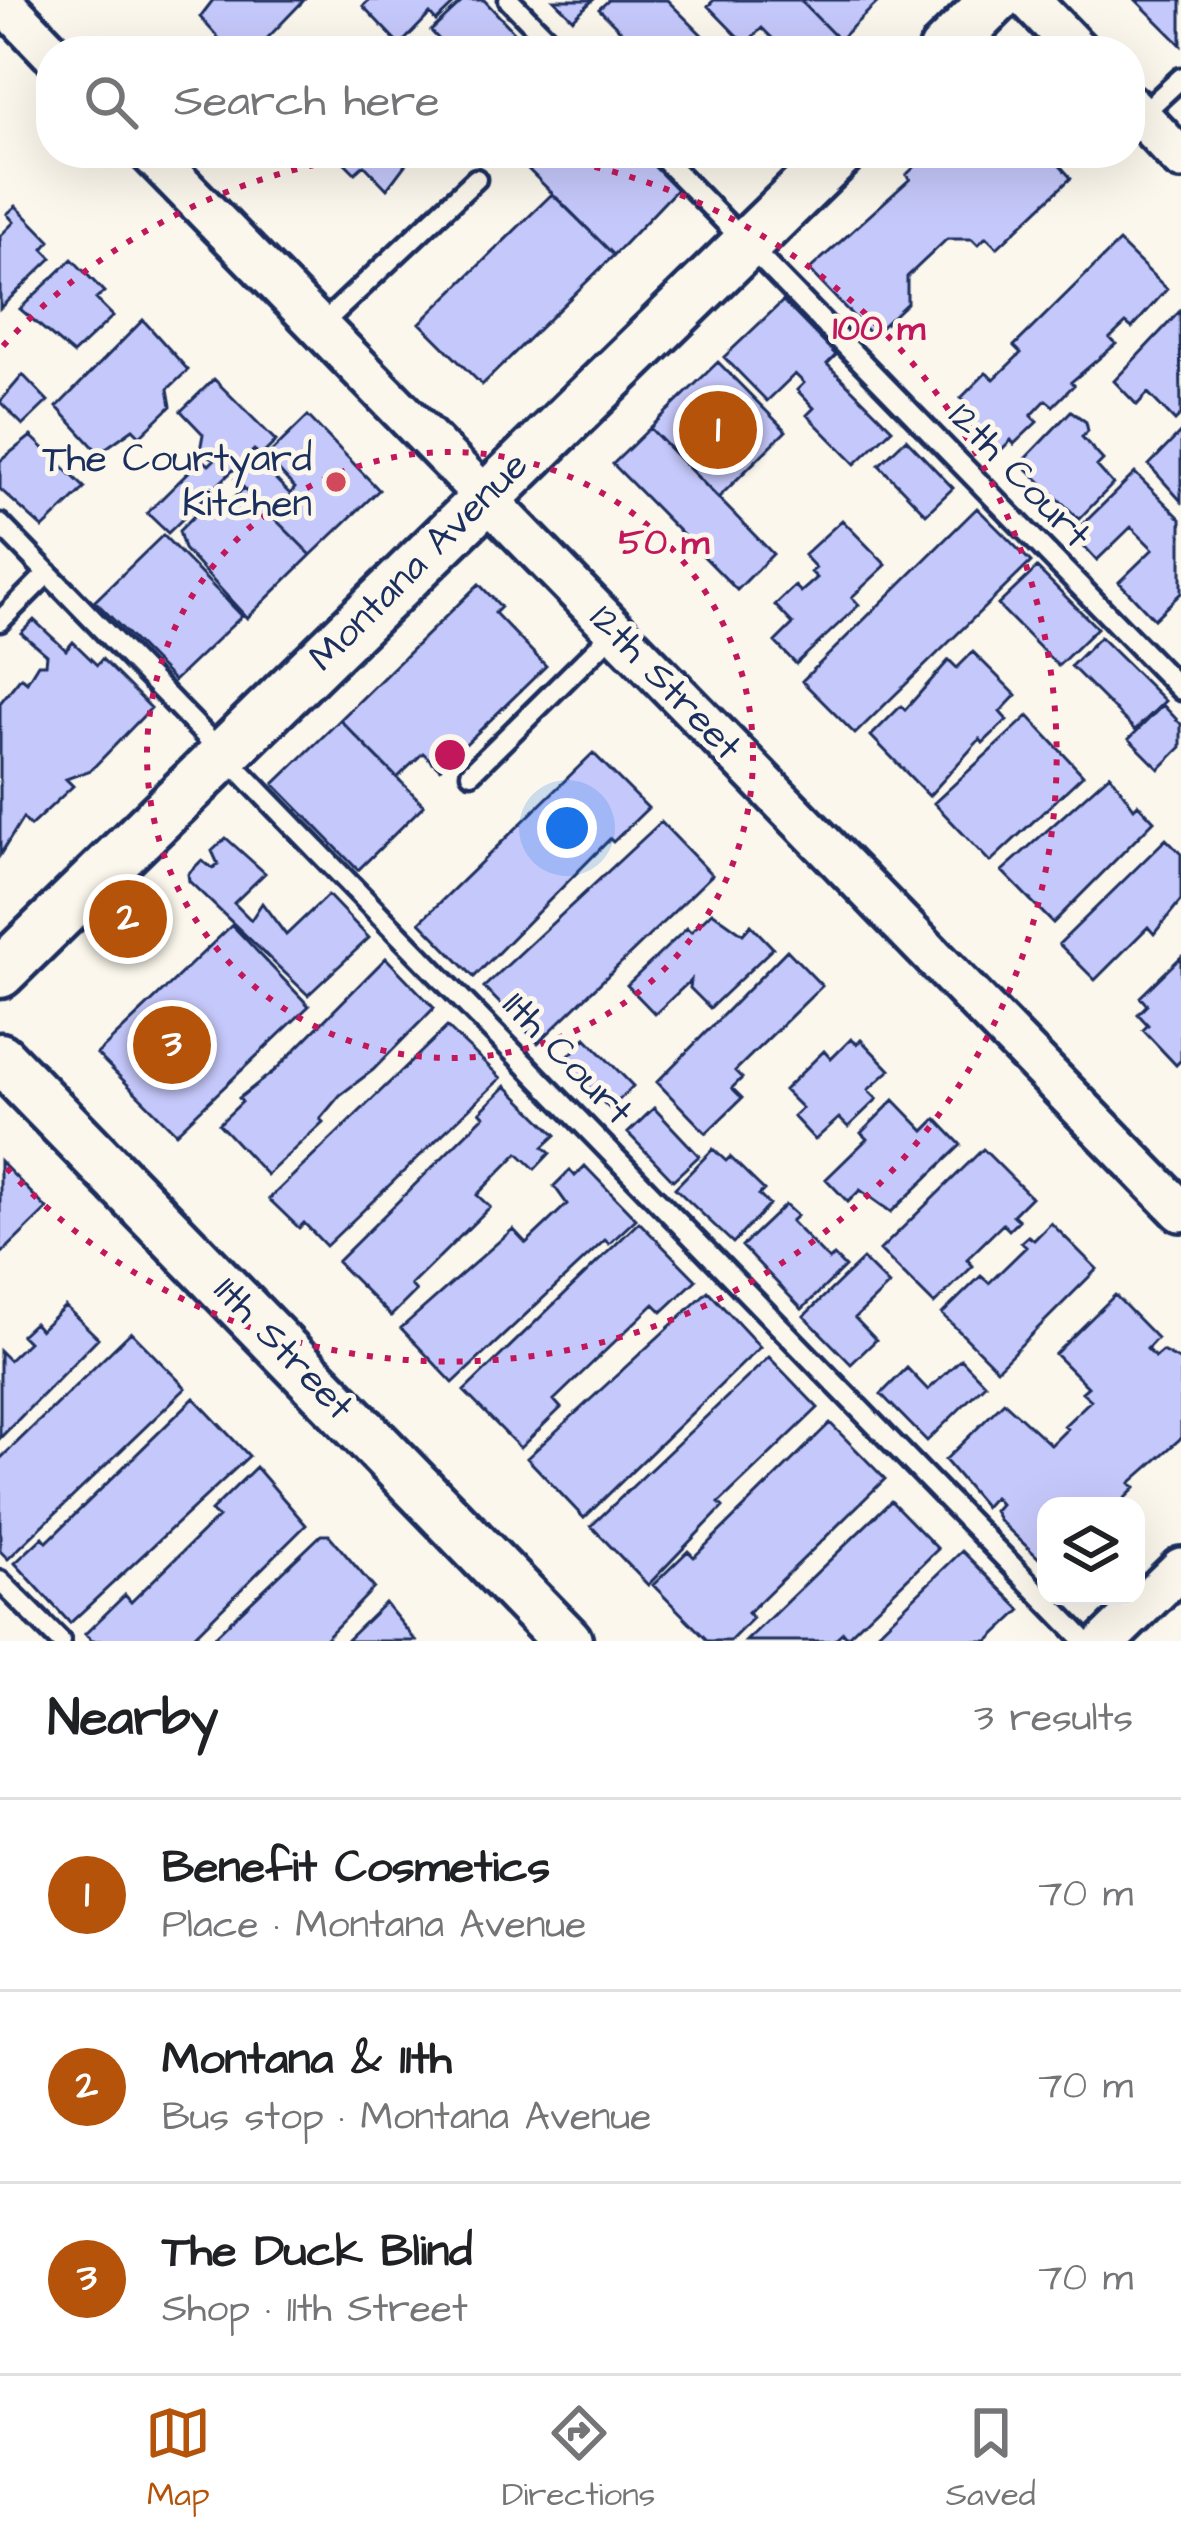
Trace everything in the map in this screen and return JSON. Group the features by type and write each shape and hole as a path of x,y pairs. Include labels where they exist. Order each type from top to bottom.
{"street":[{"path":"1,0 36,36"},
{"path":"959,36 995,0"},
{"path":"1029,0 1064,36"},
{"path":"1145,121 1181,159"},
{"name":"12th Street","path":"165,168 1181,1211"},
{"name":"Montana Avenue","path":"0,973 824,168"},
{"name":"11th Street","path":"0,1058 567,1641"},
{"path":"1106,1641 1181,1568"}],"lane":[{"path":"509,0 544,36"},
{"path":"1145,103 1181,78"},
{"name":"12th Court","path":"673,168 1181,690"},
{"path":"319,327 476,179"},
{"name":"11th Court","path":"0,524 1084,1641"},
{"path":"0,621 48,573"},
{"path":"471,773 615,632"},
{"path":"0,1581 60,1641"}],"building":[{"path":"213,0 304,0 269,36 217,36 200,17"},
{"path":"369,0 458,0 436,21 430,14 409,36 391,36 363,6"},
{"path":"464,0 484,0 518,36 436,36 431,31"},
{"path":"554,0 593,0 573,19"},
{"path":"609,0 667,0 703,36 626,36 599,9"},
{"path":"714,0 800,0 835,36 770,36 762,28 754,36 737,36 708,6"},
{"path":"800,0 880,0 843,36 835,36"},
{"path":"1136,0 1181,0 1181,45"},
{"path":"367,168 403,168 387,189"},
{"path":"527,168 659,168 678,188 614,255"},
{"path":"913,168 1062,168 1071,178 997,248 986,237 978,245 972,239 947,239 907,277 907,303 872,336 809,270 910,179 906,175"},
{"path":"552,194 614,255 482,385 420,323"},
{"path":"16,206 50,241 43,249 52,258 0,308 0,236 14,222 7,214"},
{"path":"1119,242 1167,289 1132,328 1126,323 1110,338 1116,344 1071,382 1074,385 1053,406 1046,400 1031,416 1037,422 996,455 961,416 970,407 961,398 986,373 994,379 1021,353 1014,346"},
{"path":"72,259 104,292 96,299 113,316 73,354 20,309"},
{"path":"783,301 836,355 827,364 892,429 855,464 807,415 814,408 797,390 804,383 795,374 767,401 724,357"},
{"path":"1180,311 1181,415 1175,421 1148,393 1137,405 1114,381"},
{"path":"143,320 188,370 168,389 171,406 140,436 133,429 99,453 57,407"},
{"path":"718,362 786,431 718,498 650,428"},
{"path":"23,375 48,401 23,425 0,402"},
{"path":"214,379 276,441 261,456 254,450 168,533 147,513 202,459 209,465 215,459 200,451 203,434 181,411"},
{"path":"1071,411 1086,422 1088,431 1082,437 1103,460 1097,466 1113,484 1079,519 1021,463"},
{"path":"308,416 379,490 311,555 235,479 256,459 290,494 295,488 266,457"},
{"path":"650,428 773,554 737,590 613,464"},
{"path":"1181,432 1181,501 1149,465"},
{"path":"31,436 85,488 43,528 0,489 0,461"},
{"path":"906,439 953,488 926,514 879,465"},
{"path":"1135,473 1181,519 1181,593 1154,619 1119,582 1153,549 1131,527 1097,560 1073,534"},
{"path":"244,488 311,555 247,618 184,549 179,531 203,507 219,512"},
{"path":"977,508 1031,562 855,734 802,681"},
{"path":"842,520 886,565 852,597 859,605 796,664 775,642 793,624 775,605 795,586 801,592 817,578 811,572 816,568 804,555"},
{"path":"163,535 242,616 174,681 95,601"},
{"path":"1037,568 1097,628 1058,666 998,605"},
{"path":"479,584 501,607 495,613 546,666 440,769 423,753 397,778 340,720"},
{"path":"34,620 66,650 73,642 97,665 102,659 151,708 91,770 66,779 73,786 30,826 23,818 0,855 0,703 21,677 27,682 38,664 46,664 47,655 21,633"},
{"path":"1100,637 1165,701 1135,730 1071,666"},
{"path":"973,652 1016,695 1000,712 1007,720 983,743 980,739 929,796 871,736 901,706 905,710 949,660 957,668"},
{"path":"1163,705 1181,724 1181,747 1159,769 1129,739"},
{"path":"1028,716 1083,775 990,862 934,803"},
{"path":"340,720 424,805 358,870 274,784"},
{"path":"593,753 648,808 613,842 610,839 474,977 420,922"},
{"path":"1110,774 1134,808 1138,804 1154,821 1053,923 1002,871"},
{"path":"661,822 712,875 538,1043 484,987"},
{"path":"226,838 265,873 234,903 251,920 262,903 286,935 328,895 369,938 308,995 189,881 188,874 201,861 213,868 218,864 212,851"},
{"path":"1166,839 1181,854 1181,900 1154,934 1148,927 1095,980 1059,944"},
{"path":"712,912 743,934 751,925 773,948 710,1008 690,988 691,980 655,1014 627,985 687,928 691,932"},
{"path":"232,925 309,1006 176,1133 97,1054"},
{"path":"787,950 822,986 735,1071 742,1078 732,1088 742,1098 706,1133 657,1082"},
{"path":"1181,957 1181,1060 1176,1065 1143,1030 1148,1025 1138,1014 1147,1005 1140,997"},
{"path":"386,958 434,1008 373,1070 340,1095 320,1119 323,1122 267,1175 219,1124 242,1102 239,1098 274,1071"},
{"path":"447,1027 501,1078 326,1246 304,1223 299,1228 269,1199"},
{"path":"586,1038 633,1086 610,1109 563,1062"},
{"path":"851,1039 857,1044 861,1040 890,1070 868,1090 877,1099 848,1127 839,1118 815,1140 793,1116 802,1108 784,1090 824,1051 831,1059"},
{"path":"506,1086 556,1135 543,1147 550,1153 535,1169 518,1153 477,1195 490,1207 411,1285 416,1291 391,1316 337,1262 484,1116 480,1112"},
{"path":"894,1100 924,1131 936,1119 961,1145 891,1212 860,1190 848,1202 826,1179 867,1139 861,1133"},
{"path":"654,1108 699,1156 673,1180 628,1133"},
{"path":"713,1149 726,1161 730,1157 764,1190 759,1195 769,1205 733,1243 675,1188"},
{"path":"983,1149 1031,1197 1013,1215 1019,1220 1009,1230 1003,1224 967,1259 973,1266 934,1304 880,1250"},
{"path":"0,1161 47,1209 0,1255"},
{"path":"585,1166 636,1219 609,1244 605,1240 453,1383 401,1328 513,1229 526,1243 567,1204 554,1186 570,1170 575,1176"},
{"path":"785,1205 797,1216 791,1221 829,1260 834,1256 845,1267 802,1309 742,1246"},
{"path":"639,1222 696,1280 662,1312 654,1304 554,1400 561,1408 520,1448 464,1391"},
{"path":"1051,1223 1097,1269 997,1369 942,1314 981,1276 989,1283 1026,1247 1021,1242 1028,1236 1034,1240"},
{"path":"863,1259 889,1285 855,1318 876,1340 851,1364 804,1316"},
{"path":"708,1291 760,1347 584,1518 527,1458"},
{"path":"1115,1295 1157,1338 1147,1349 1155,1357 1162,1351 1181,1361 1181,1438 1130,1483 1135,1488 1126,1497 1037,1497 1037,1556 1000,1521 994,1511 1000,1504 994,1497 985,1507 945,1460 1004,1402 1051,1445 1091,1400 1082,1392 1088,1387 1055,1354"},
{"path":"65,1306 98,1338 0,1438 0,1351 9,1360 28,1342 21,1335 34,1323 40,1330"},
{"path":"131,1332 186,1388 8,1559 0,1551 0,1459"},
{"path":"769,1357 818,1408 719,1503 723,1507 648,1585 591,1526"},
{"path":"961,1359 985,1384 927,1441 881,1394 907,1368 928,1390"},
{"path":"194,1398 249,1456 70,1623 15,1563 43,1537 47,1542"},
{"path":"830,1423 885,1479 748,1613 753,1618 730,1641 708,1641 653,1585 688,1551 694,1557"},
{"path":"256,1467 306,1525 189,1641 92,1641 85,1634 125,1595 131,1602 218,1517 211,1511"},
{"path":"891,1501 938,1549 847,1637 843,1632 833,1641 746,1641"},
{"path":"321,1535 329,1535 374,1588 323,1641 210,1641"},
{"path":"962,1551 1021,1610 988,1641 869,1641"},
{"path":"385,1603 416,1641 346,1641"}],"place":[{"name":"Benefit Cosmetics","path":"718,430"},
{"name":"The Courtyard Kitchen","path":"336,482"},
{"name":"Montana & 11th","path":"128,919"},
{"name":"The Duck Blind","path":"172,1045"}]}
